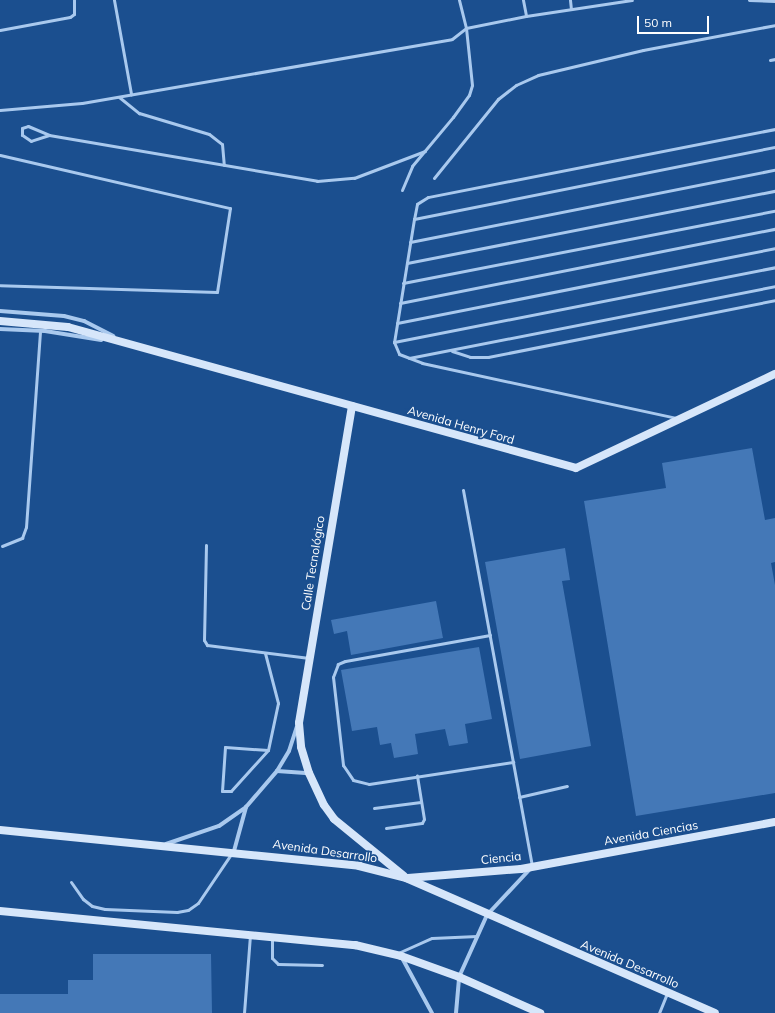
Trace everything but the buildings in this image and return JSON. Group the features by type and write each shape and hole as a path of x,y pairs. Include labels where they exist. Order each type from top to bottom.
{"street":[{"name":"Avenida Henry Ford","path":"0,311 64,316 84,321 127,344"},
{"name":"Avenida Henry Ford","path":"0,321 51,323 576,468 774,377"},
{"name":"Avenida Henry Ford","path":"0,329 40,331 127,344"},
{"name":"Calle Tecnológico","path":"159,846 219,826 246,807 277,771 289,751 299,723 352,406"},
{"name":"Calle Tecnológico","path":"299,723 301,747 309,773 324,805 334,819 406,878"},
{"path":"277,771 309,773"},
{"name":"Calle Tecnológico","path":"234,851 246,807"},
{"name":"Avenida Ciencias","path":"532,867 775,822"},
{"name":"Avenida Desarrollo","path":"0,830 159,846 234,851 359,866 406,878 487,915 715,1013"},
{"name":"Ciencia","path":"406,878 532,867"},
{"name":"Ciencia","path":"456,1013 459,977 487,915 532,867"},
{"path":"0,912 355,945 398,955 459,977 540,1013"},
{"path":"398,955 432,1013"}],"lane":[{"path":"0,30 70,17 74,14 74,0"},
{"path":"114,0 131,94"},
{"path":"402,190 412,166 469,95 472,74 466,28 459,0"},
{"path":"523,0 526,16"},
{"path":"570,0 571,9"},
{"path":"0,110 82,103 119,97 452,39 466,28 526,16 632,0"},
{"path":"749,0 775,1"},
{"path":"434,178 498,99 521,82 538,75 643,50 775,25"},
{"path":"770,60 775,59"},
{"path":"119,97 139,113 209,134 222,144 224,165"},
{"path":"49,134 31,141 22,135 22,128 28,126 49,134 317,181 336,181 354,178 425,151"},
{"path":"685,419 408,358 399,354 394,342 417,204 428,197 775,129"},
{"path":"414,219 775,147"},
{"path":"0,155 230,208 217,292 0,285"},
{"path":"410,242 775,170"},
{"path":"407,263 775,191"},
{"path":"404,283 775,211"},
{"path":"400,303 775,229"},
{"path":"397,323 775,248"},
{"path":"394,342 775,267"},
{"path":"408,358 775,286"},
{"path":"451,350 470,357 488,357 775,300"},
{"path":"2,546 22,538 26,528 40,331"},
{"path":"463,490 532,867"},
{"path":"206,545 204,640 207,645 309,658"},
{"path":"490,635 346,660 334,670 343,764 347,774 353,780 369,784 513,762"},
{"path":"265,653 278,703 268,750 231,791 222,791 225,747 268,750"},
{"path":"386,828 422,823 424,819 417,776"},
{"path":"519,797 567,786"},
{"path":"374,808 421,802"},
{"path":"71,882 83,899 92,906 105,909 177,912 188,910 198,902 234,851"},
{"path":"244,1013 250,935"},
{"path":"398,955 432,938 477,936"},
{"path":"272,937 272,958 278,964 322,965"},
{"path":"659,1013 667,993"}]}
